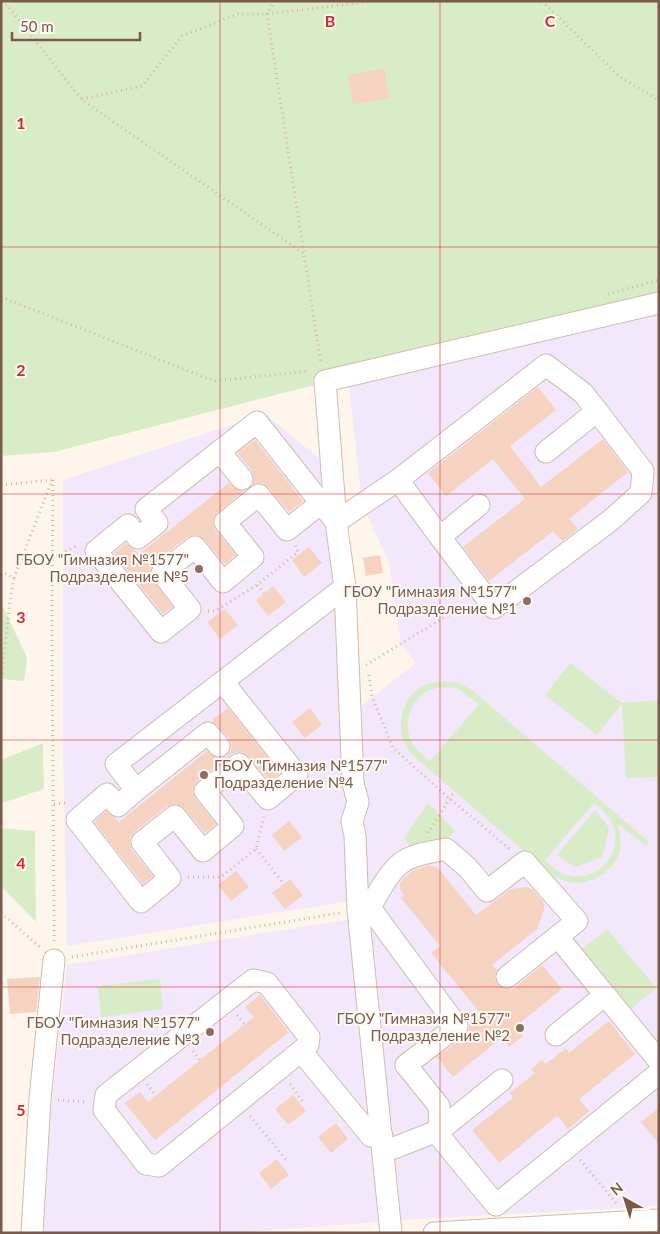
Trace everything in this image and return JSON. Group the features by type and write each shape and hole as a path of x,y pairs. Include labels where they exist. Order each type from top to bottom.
{"lane":[{"path":"391,1233 364,909 352,821 358,802 353,783 345,587 336,522 326,381 659,303"},
{"path":"336,522 398,480 546,365 583,393 643,470 642,493 610,520 494,608 398,480"},
{"path":"546,452 596,411"},
{"path":"321,503 288,530 259,495 225,522 253,558 223,582 195,547 162,573 190,609 161,632 96,551 128,525 138,538 157,523 146,509 257,422 321,503 336,522"},
{"path":"220,451 242,479"},
{"path":"440,537 479,505"},
{"path":"136,790 116,764 345,587"},
{"path":"219,746 208,733 118,806 107,794 77,820 141,902 170,878 142,842 175,816 203,851 233,826 205,791 239,764 268,799 297,775 223,682"},
{"path":"364,909 384,882 404,861 424,853 446,849 468,868 487,891 525,862 576,921 558,938 507,977"},
{"path":"364,909 457,1026 406,1065 439,1106 438,1131 496,1205 659,1073"},
{"path":"558,938 659,1060"},
{"path":"32,1233 40,1099 54,960"},
{"path":"253,980 267,983 309,1037 308,1045 238,1102 159,1166 146,1164 104,1110 106,1095 253,980"},
{"path":"556,1035 605,995"},
{"path":"301,1051 370,1136 394,1148 438,1131 502,1080"},
{"path":"434,1233 659,1220"}],"path":[{"path":"275,1 267,14 306,255 322,370"},
{"path":"82,100 142,86 182,36 238,14 267,14 371,1"},
{"path":"534,1 542,2 620,77 659,100"},
{"path":"1,3 7,5 82,100 306,255"},
{"path":"1,297 214,381 312,371"},
{"path":"1,484 53,480"},
{"path":"53,480 54,960"},
{"path":"1,682 14,578 53,480"},
{"path":"52,558 63,553"},
{"path":"1,571 14,578"},
{"path":"257,585 264,593"},
{"path":"349,676 483,594"},
{"path":"368,664 372,696 393,748 525,862"},
{"path":"412,858 454,792"},
{"path":"170,878 221,877 256,849 268,799"},
{"path":"54,804 65,803"},
{"path":"256,849 284,884"},
{"path":"54,960 364,909"},
{"path":"1,912 54,960"},
{"path":"52,1100 105,1103"},
{"path":"238,1102 288,1161"},
{"path":"569,1146 620,1208"}],"shaded area":[{"path":"659,313 659,1206 401,1220 366,871 361,706 416,663 401,644 389,563 362,504 349,387"},
{"path":"265,414 326,464 338,586 350,901 67,946 63,746 63,480"},
{"name":"ГБОУ \"Гимназия №1577\" Подразделение №3","path":"351,919 378,1222 236,1233 42,1233 52,1100 67,965"}],"green space":[{"path":"1,1 659,1 659,296 54,452 1,456"},
{"path":"1,602 27,658 24,681 1,679"},
{"path":"570,663 622,703 659,700 659,777 626,778 622,704 597,735 545,695"},
{"path":"441,681 458,683 473,691 649,842 646,846 618,824 621,840 620,851 612,866 598,878 589,881 572,882 549,873 416,758 407,748 401,729 401,720 411,695 425,685","holes":["442,687 457,688 479,704 430,761 419,752 411,741 408,720 412,706 421,695 429,690","594,803 609,818 615,834 614,850 606,863 594,873 578,877 562,873 545,860"]},
{"path":"43,743 44,789 2,803 1,760"},
{"path":"428,803 455,831 441,846 415,851 404,838"},
{"path":"595,810 609,828 602,857 575,867 557,855"},
{"path":"1,828 35,831 36,922 1,886"},
{"path":"607,929 656,988 631,1009 582,949"},
{"path":"160,979 163,1009 101,1017 98,986"}],"building":[{"path":"384,69 389,98 353,104 348,75"},
{"path":"538,387 556,410 510,446 541,487 603,439 628,472 569,519 578,529 562,541 553,531 489,581 463,547 525,499 493,459 446,496 428,473"},
{"path":"255,440 303,501 289,512 263,483 253,484 254,477 252,471 237,453"},
{"path":"229,483 237,490 244,491 217,513 213,523 215,530 236,555 225,564 204,539 194,535 187,537 154,563 150,569 150,575 173,607 163,614 114,553 126,543 139,554"},
{"path":"309,547 322,563 304,577 292,560"},
{"path":"380,555 383,573 366,576 363,558"},
{"path":"273,586 286,602 268,616 256,600"},
{"path":"225,609 238,625 220,639 207,622"},
{"path":"228,708 280,773 270,781 243,752 231,754 197,781 194,786 195,798 216,824 205,833 184,808 174,804 167,806 134,832 130,838 132,850 153,876 143,884 94,822 106,811 119,822 207,751 215,758 227,756 231,751 229,738 212,720"},
{"path":"310,708 322,725 305,738 292,722"},
{"path":"289,821 302,837 284,851 272,835"},
{"path":"429,865 438,868 476,915 511,889 527,887 532,889 544,902 544,909 537,929 492,965 497,970 495,979 502,988 513,989 542,965 562,989 516,1026 523,1036 509,1047 501,1038 453,1077 437,1057 465,1036 469,1030 469,1024 481,1014 431,953 440,946 401,898 404,896 400,889 400,883 404,878 414,870"},
{"path":"236,871 249,887 231,901 218,885"},
{"path":"290,879 303,895 285,909 272,893"},
{"path":"40,977 36,1012 10,1014 7,979"},
{"path":"260,995 289,1032 155,1140 125,1103 140,1092 148,1102 254,1017 245,1007"},
{"path":"609,1021 635,1054 579,1099 589,1111 568,1129 557,1116 499,1163 472,1130 513,1098 510,1093 535,1073 531,1069 542,1060 546,1064 566,1048 569,1053"},
{"path":"293,1095 306,1111 288,1125 275,1109"},
{"path":"659,1108 659,1144 641,1122"},
{"path":"336,1123 348,1139 331,1153 318,1137"},
{"path":"277,1159 289,1175 271,1189 259,1173"}],"place":[{"name":"ГБОУ \"Гимназия №1577\" Подразделение №5","path":"199,569"},
{"name":"ГБОУ \"Гимназия №1577\" Подразделение №1","path":"527,601"},
{"name":"ГБОУ \"Гимназия №1577\" Подразделение №4","path":"204,775"},
{"name":"ГБОУ \"Гимназия №1577\" Подразделение №2","path":"520,1028"},
{"name":"ГБОУ \"Гимназия №1577\" Подразделение №3","path":"210,1032"}]}
